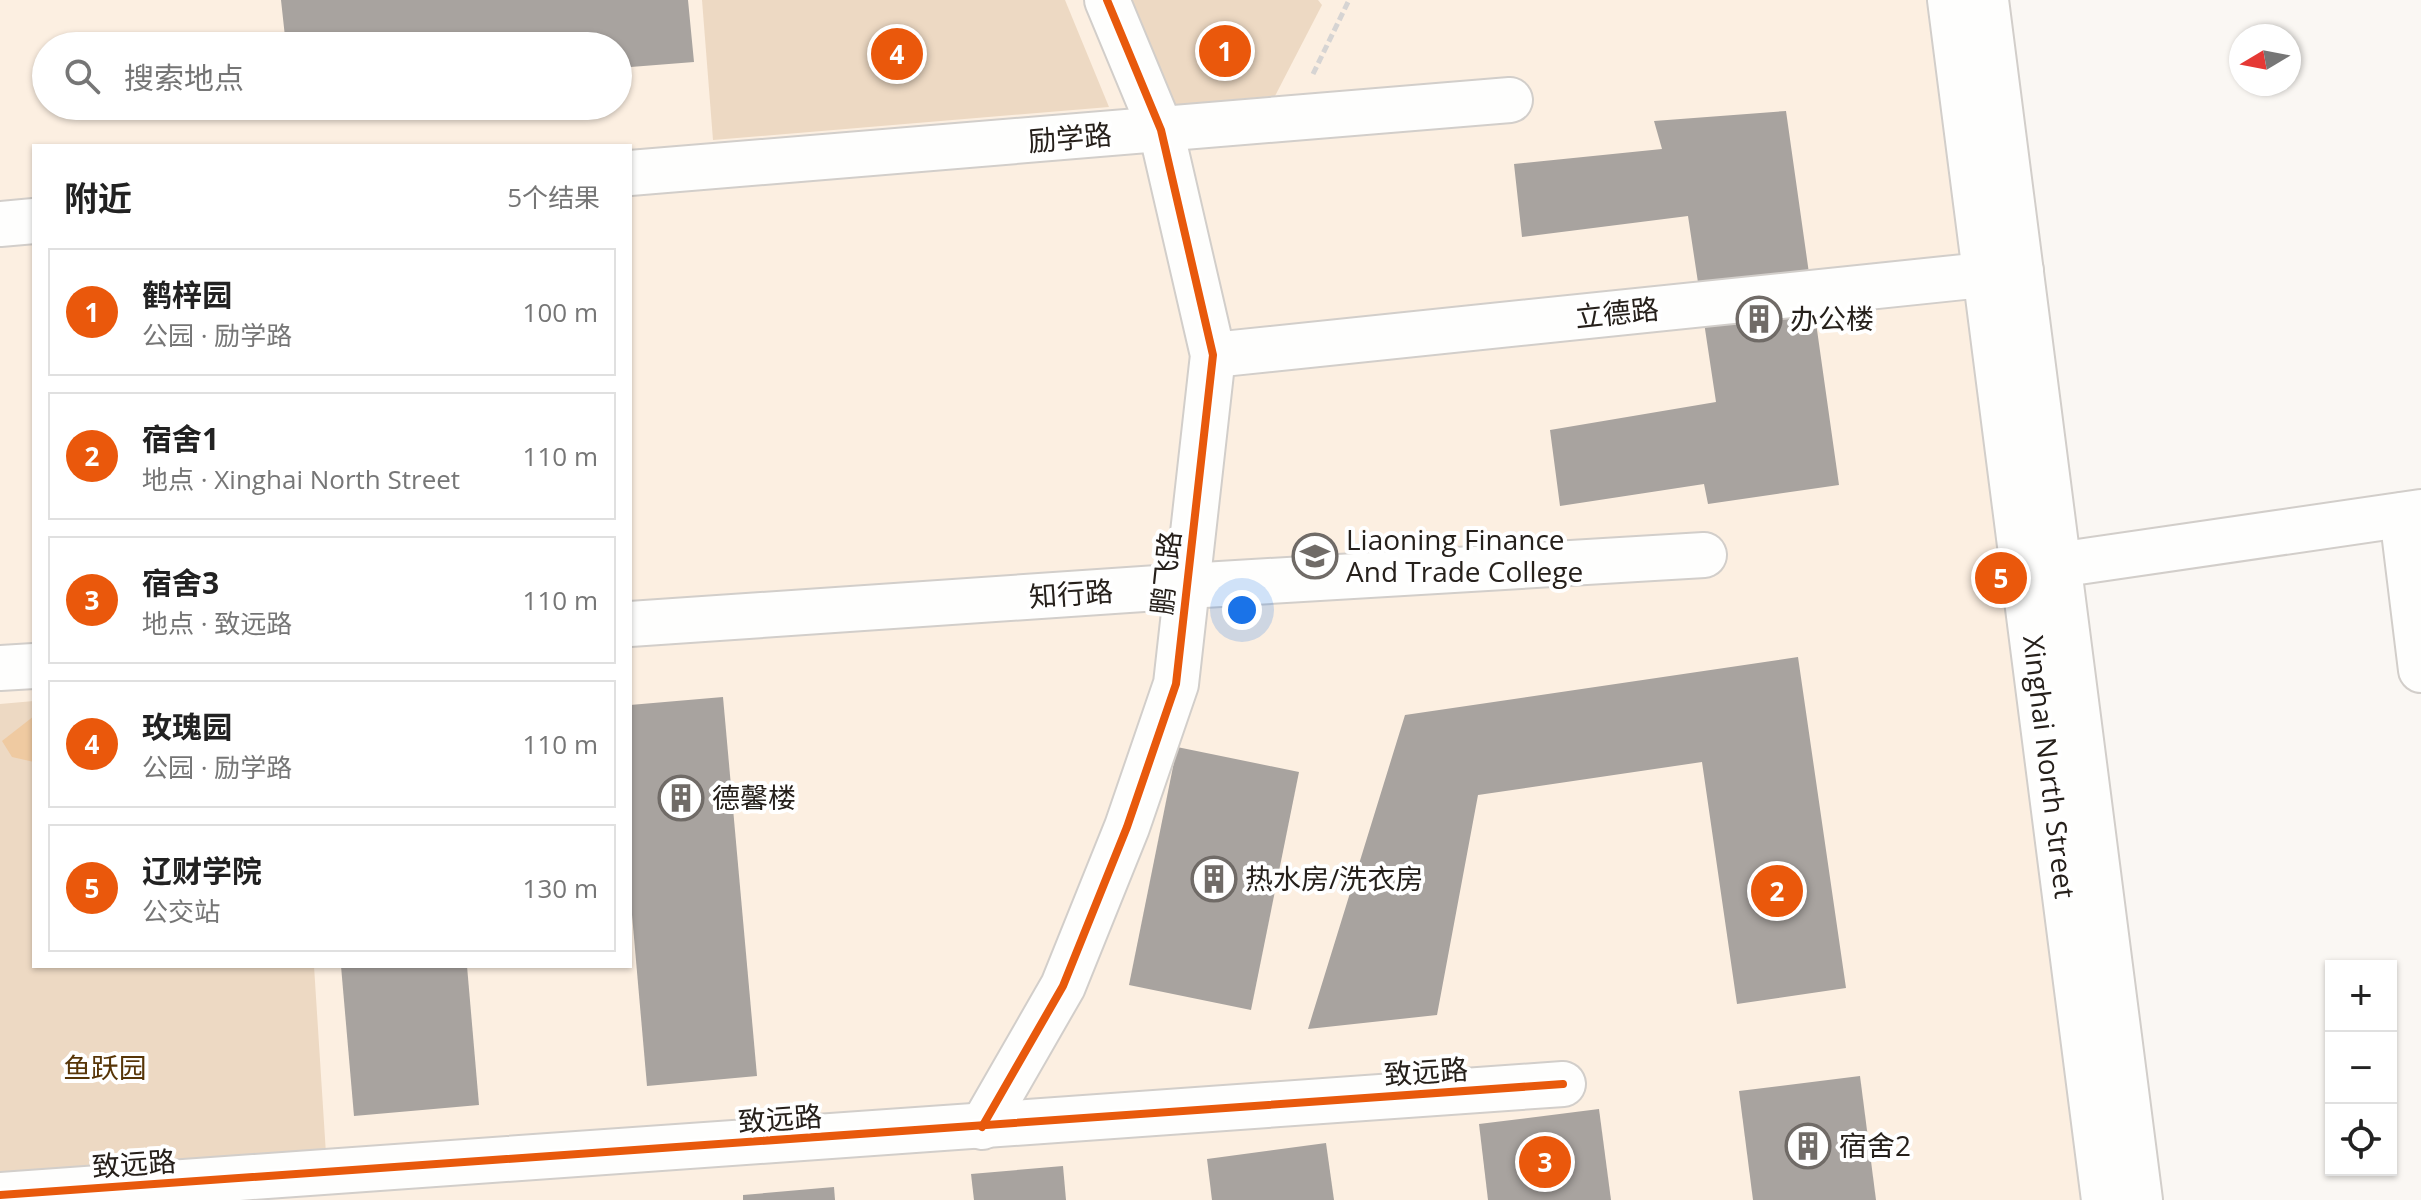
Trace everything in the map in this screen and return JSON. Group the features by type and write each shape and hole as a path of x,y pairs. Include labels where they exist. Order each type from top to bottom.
{"street":[{"name":"鹏飞路","path":"982,1127 1063,986 1127,827 1176,684 1213,355 1161,130 1107,0"},
{"name":"Xinghai North Street","path":"1950,0 2003,273 2041,568 2140,1200"},
{"name":"Xinghai North Street","path":"1986,0 2003,273"},
{"name":"励学路","path":"632,173 1510,100"},
{"path":"0,224 32,221"},
{"name":"立德路","path":"1213,355 2003,273"},
{"path":"2041,568 2412,513 2421,670"},
{"name":"知行路","path":"632,624 1704,555"},
{"name":"Xinghai North Street","path":"2041,568 2104,1200"},
{"path":"0,668 32,666"},
{"name":"致远路","path":"0,1195 1563,1084"}],"path":[{"path":"1290,119 1349,0"}],"shaded area":[{"name":"Liaoning Finance And Trade College","path":"0,0 1926,0 2084,1200 0,1200"},
{"path":"32,718 32,762 12,757 2,741"}],"green space":[{"path":"702,0 1065,0 1109,107 713,140"},
{"path":"1132,0 1318,0 1322,5 1275,96 1171,105"},
{"name":"鱼跃园","path":"32,701 32,968 314,968 326,1154 0,1178 0,704"}],"building":[{"path":"281,0 688,0 694,62 632,67 632,32 284,32"},
{"name":"办公楼","path":"1786,111 1839,485 1708,504 1704,484 1560,506 1550,430 1716,402 1688,216 1522,237 1514,164 1662,149 1654,121"},
{"path":"1798,657 1846,988 1737,1004 1702,762 1478,795 1437,1015 1308,1029 1405,715"},
{"name":"德馨楼","path":"723,697 757,1076 647,1086 632,915 632,705"},
{"name":"热水房/洗衣房","path":"1177,747 1299,772 1251,1010 1129,985"},
{"path":"341,968 467,968 479,1105 354,1116"},
{"name":"宿舍2","path":"1860,1076 1876,1200 1753,1200 1739,1091"},
{"path":"1599,1109 1611,1200 1488,1200 1479,1124"},
{"path":"1326,1143 1334,1200 1212,1200 1207,1159"},
{"path":"1063,1166 1066,1200 974,1200 971,1174"},
{"path":"834,1187 835,1200 743,1200 743,1195"}],"cycle path":[{"path":"982,1127 1063,986 1127,827 1176,684 1213,355 1161,130 1107,0"},
{"path":"0,1195 1563,1084"}],"place":[{"name":"鹤梓园","path":"1225,51"},
{"name":"玫瑰园","path":"897,54"},
{"name":"办公楼","path":"1759,319"},
{"name":"Liaoning Finance And Trade College","path":"1315,556"},
{"name":"辽财学院","path":"2001,578"},
{"name":"德馨楼","path":"681,798"},
{"name":"热水房/洗衣房","path":"1214,879"},
{"name":"宿舍1","path":"1777,891"},
{"name":"宿舍2","path":"1808,1146"},
{"name":"宿舍3","path":"1545,1162"}]}
